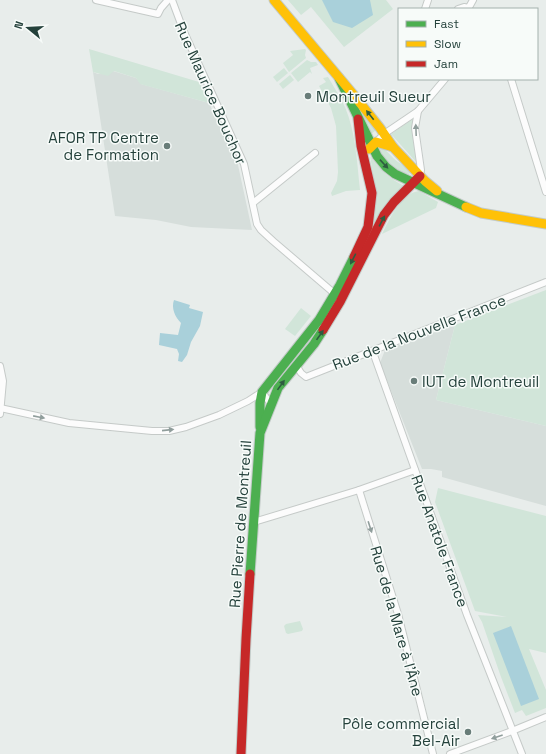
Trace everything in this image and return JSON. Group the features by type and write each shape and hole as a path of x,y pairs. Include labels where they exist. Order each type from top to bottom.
{"main road":[{"path":"274,0 339,78 393,147 420,176 445,199"},
{"path":"339,78 358,119 374,144 377,156 386,167 395,174 445,199 481,213 546,224"},
{"path":"260,433 262,392 319,320 363,240 368,227 371,213 372,192 358,119"},
{"path":"374,144 393,147"},
{"path":"364,154 374,144"},
{"name":"Rue Pierre de Montreuil","path":"241,754 246,639 260,433 278,388 314,344 337,309 384,215 394,202 420,176"}],"street":[{"path":"96,0 158,14 168,0"},
{"name":"Rue Maurice Bouchor","path":"172,0 184,32 244,164 257,224 261,230 334,294"},
{"path":"469,8 473,0"},
{"path":"374,144 384,134 418,111 444,80"},
{"path":"511,80 546,192"},
{"path":"418,111 415,128 421,170 420,176"},
{"path":"252,203 314,152"},
{"name":"Rue de la Nouvelle France","path":"296,366 300,373 306,377 546,282"},
{"name":"Rue Anatole France","path":"369,352 374,355 466,614 522,754"},
{"path":"0,366 3,381 0,410 69,423 152,431 175,430 219,415 248,401 262,392 271,404"},
{"path":"254,522 358,490 415,470"},
{"name":"Rue de la Mare à l'Âne","path":"358,490 398,614 433,754"},
{"path":"450,754 546,717"}],"shaded area":[{"name":"AFOR TP Centre de Formation","path":"113,71 136,78 141,84 209,103 238,165 252,230 191,227 156,220 115,216 93,72 98,74"},
{"path":"455,325 436,400 546,426 546,506 442,477 442,471 422,469 380,363 385,350"}],"green space":[{"path":"288,0 386,0 393,9 344,47 311,7 301,15"},
{"path":"89,49 199,82 209,103 140,84 136,78 114,71 108,76 93,72"},
{"path":"305,49 306,58 289,72 283,63 293,55 290,51"},
{"path":"307,60 316,62 318,65 310,68 312,74 310,72 298,82 291,73"},
{"path":"284,68 288,73 277,82 273,77"},
{"path":"290,75 294,80 283,89 279,84"},
{"path":"328,77 345,107 352,127 356,148 360,190 346,191 332,196 331,193 337,181 338,172 336,126 331,108 319,86 326,82 323,78"},
{"path":"353,99 376,130 370,135"},
{"path":"414,118 412,128 417,163 391,134"},
{"path":"381,147 411,172 409,174 403,172 390,165 383,158 377,148"},
{"path":"370,156 385,173 404,186 370,233 373,223 375,195"},
{"path":"419,191 438,202 436,208 382,234 396,208 401,202 413,193"},
{"path":"546,290 546,426 436,400 455,325"},
{"path":"301,308 311,316 295,336 285,329"},
{"path":"438,488 546,516 546,653 529,649 546,690 546,708 526,716 522,710 515,713 482,622 478,615 507,617 475,611 435,502"},
{"path":"300,621 303,629 302,631 288,634 286,633 284,626 286,624"}],"water":[{"path":"322,0 370,0 373,15 352,28 333,22"},
{"path":"174,300 190,305 189,308 203,312 200,326 191,342 187,355 182,362 178,361 179,354 177,349 159,345 160,333 178,335 181,323 174,312"},
{"path":"511,626 539,699 521,706 493,633"}],"traffic: fast":[{"path":"339,78 377,156 386,167 395,174 466,207"},
{"path":"260,427 260,403 262,392 319,320 340,285 354,257"},
{"path":"250,574 260,433 278,388 314,344 323,330"}],"traffic: slow":[{"path":"274,0 352,93 393,147 425,181 437,191"},
{"path":"369,149 376,142 393,147"},
{"path":"466,207 481,213 546,224"}],"traffic: jam":[{"path":"354,257 368,227 372,193 361,146 358,119"},
{"path":"323,330 340,302 384,215 394,202 420,176"},
{"path":"241,754 250,574"}],"place":[{"name":"Montreuil Sueur","path":"308,96"},
{"name":"AFOR TP Centre de Formation","path":"167,146"},
{"name":"IUT de Montreuil","path":"414,381"},
{"name":"Pôle commercial Bel-Air","path":"468,732"}]}
